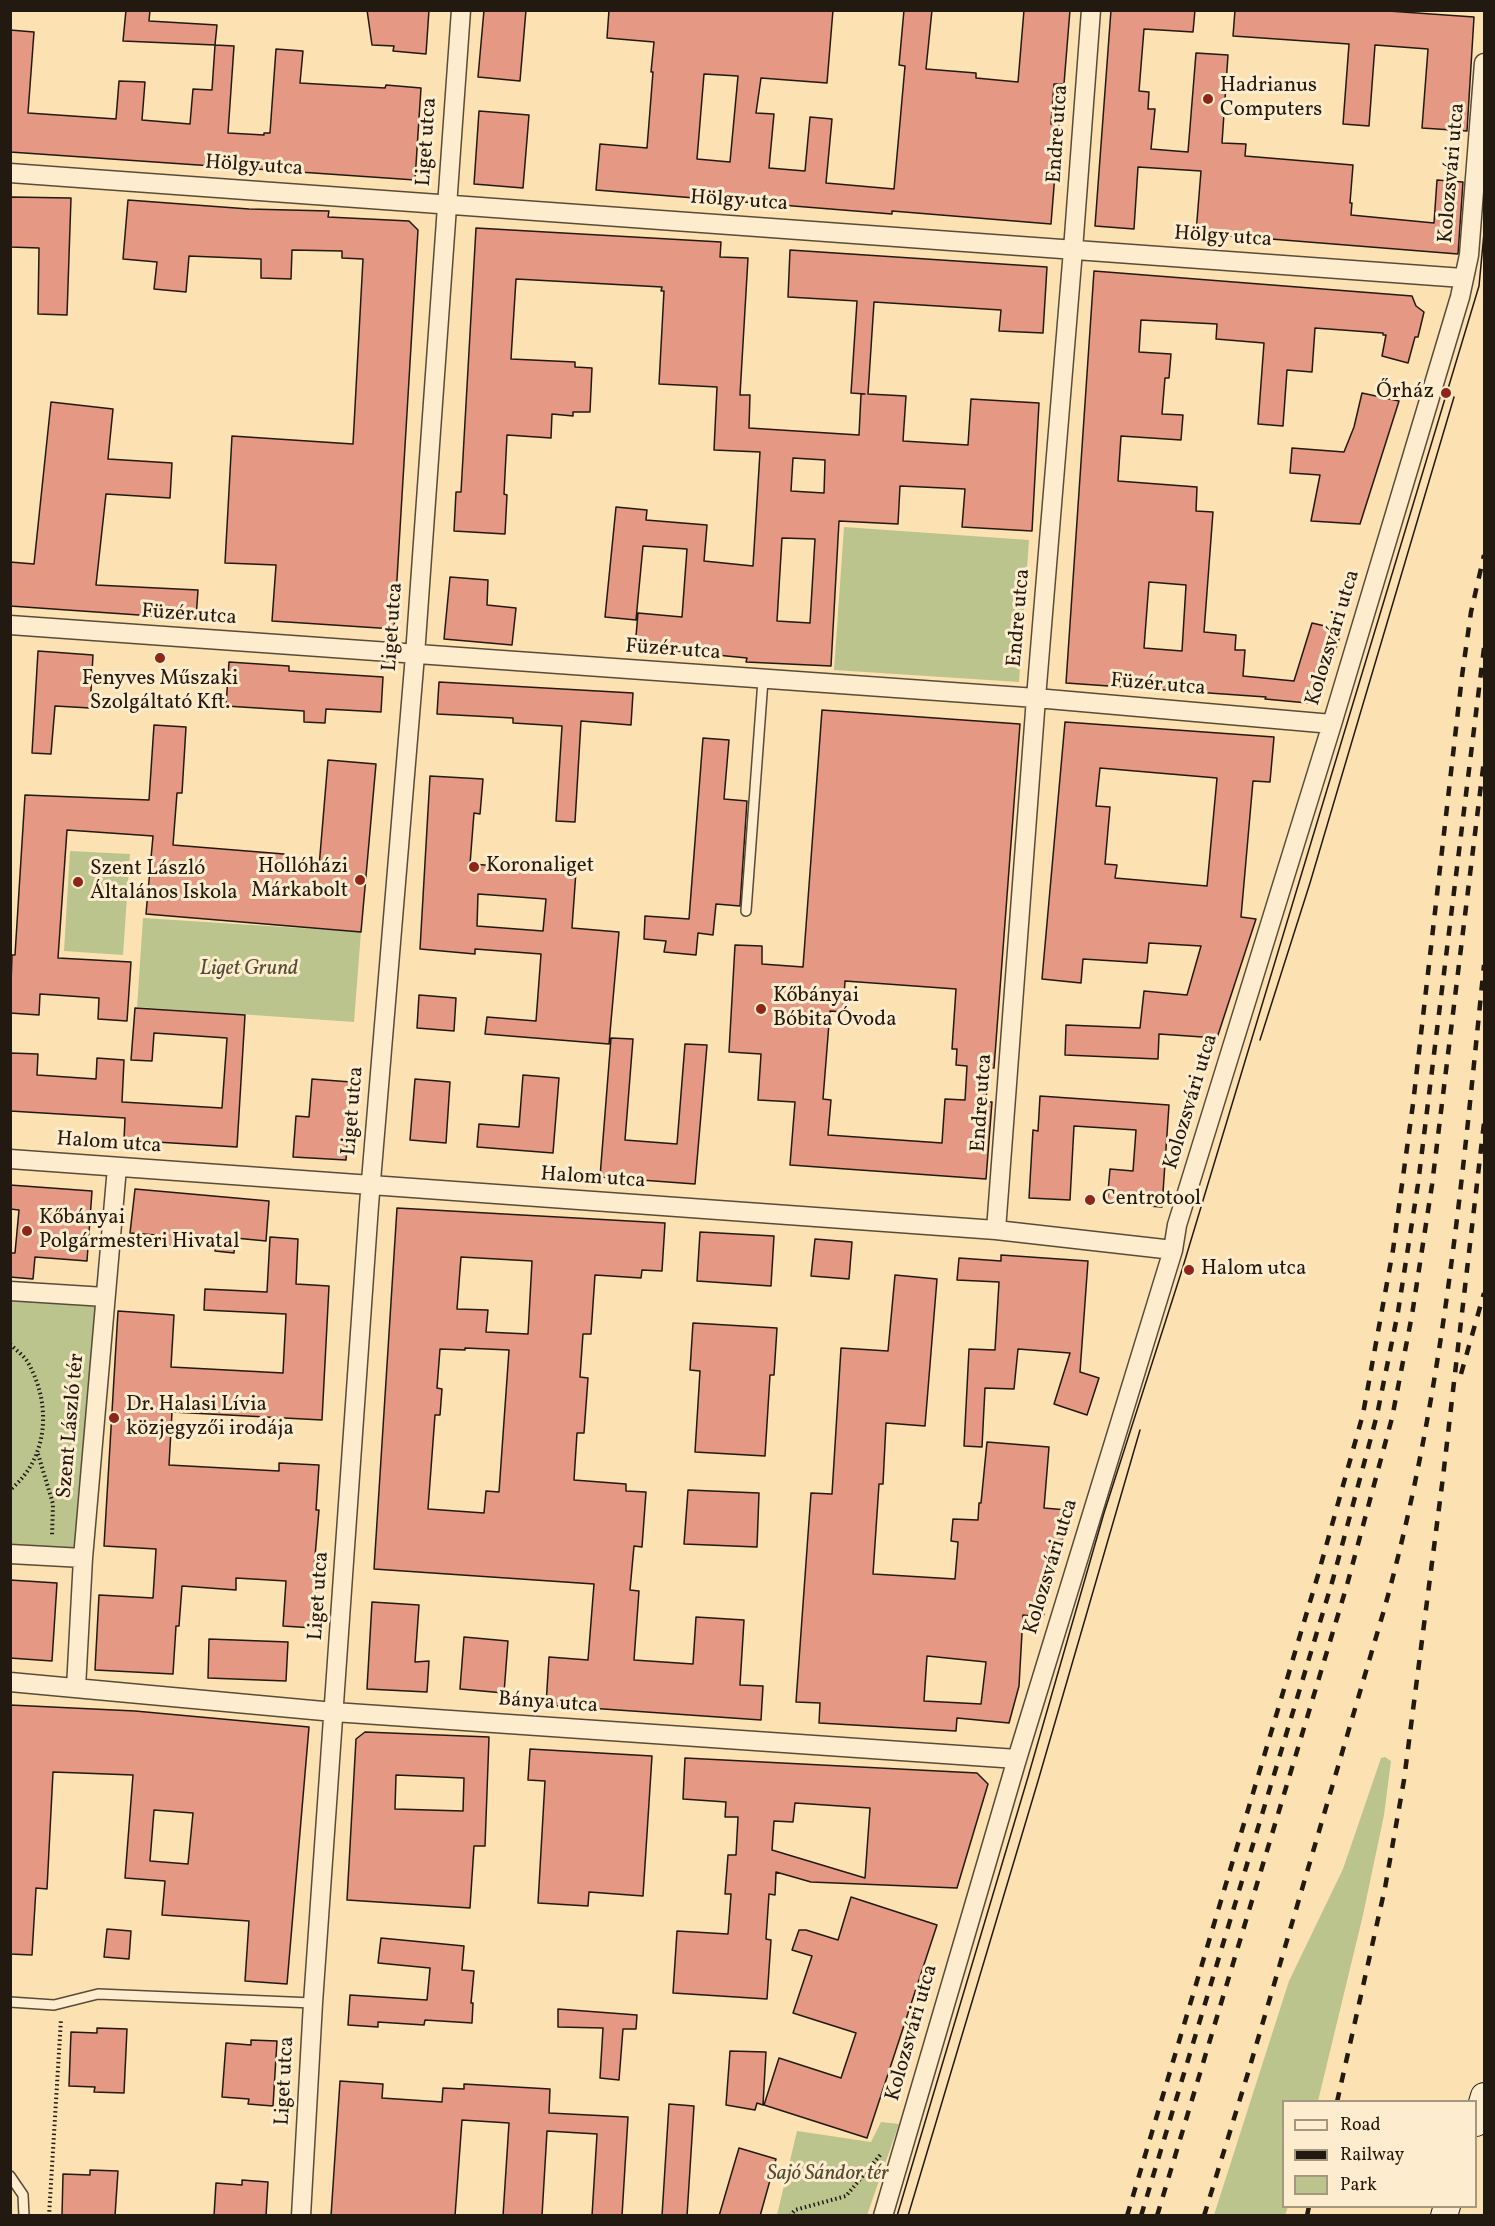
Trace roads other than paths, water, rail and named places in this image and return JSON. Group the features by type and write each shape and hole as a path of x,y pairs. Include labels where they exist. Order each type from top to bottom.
{"street":[{"name":"Liget utca","path":"301,2216 312,2003 371,1186 415,655 461,10"},
{"name":"Endre utca","path":"996,1230 1091,10"},
{"name":"Kolozsvári utca","path":"883,2216 1017,1759 1173,1250 1177,1225 1332,724 1460,297 1469,255 1485,63"},
{"name":"Hölgy utca","path":"10,173 1463,278"},
{"name":"Füzér utca","path":"10,625 1036,699 1332,724"},
{"name":"Halom utca","path":"10,1159 996,1230 1173,1250"},
{"name":"Szent László tér","path":"76,1688 83,1558 117,1167"},
{"path":"10,1290 105,1297"},
{"path":"10,1554 83,1558"},
{"path":"10,1682 76,1688"},
{"name":"Bánya utca","path":"76,1688 334,1712 1017,1759"},
{"path":"1477,2120 1485,2096"}],"lane":[{"path":"746,911 763,680"},
{"path":"10,2002 54,2005 99,1994 312,2003"},
{"path":"10,2176 23,2195 24,2216"}],"tram line":[{"path":"897,2216 1104,1513 1182,1270 1479,286 1484,233"},
{"path":"1260,1040 1310,883 1454,397"},
{"path":"908,2216 1140,1430"}],"railway":[{"path":"1127,2216 1318,1575 1363,1414 1393,1250 1413,1104 1462,676 1471,612 1484,555"},
{"path":"1141,2216 1333,1579 1377,1415 1398,1312 1418,1184 1484,648"},
{"path":"1157,2216 1347,1585 1392,1418 1412,1315 1432,1185 1484,760"},
{"path":"1204,2216 1384,1610 1404,1531 1436,1370 1448,1289 1484,965"},
{"path":"1337,2100 1385,1888 1404,1780 1443,1477 1484,1123"},
{"path":"1461,1374 1484,1293"},
{"path":"1307,2216 1309,2208"}],"place":[{"name":"Hadrianus Computers","path":"1208,99"},
{"name":"Őrház","path":"1446,393"},
{"name":"Fenyves Műszaki Szolgáltató Kft.","path":"160,658"},
{"name":"Koronaliget","path":"474,867"},
{"name":"Hollóházi Márkabolt","path":"360,880"},
{"name":"Szent László Általános Iskola","path":"78,882"},
{"name":"Kőbányai Bóbita Óvoda","path":"761,1009"},
{"name":"Centrotool","path":"1090,1200"},
{"name":"Kőbányai Polgármesteri Hivatal","path":"27,1231"},
{"name":"Halom utca","path":"1189,1270"},
{"name":"Dr. Halasi Lívia közjegyzői irodája","path":"114,1418"}],"park label":[{"name":"Liget Grund","path":"249,970"},
{"name":"Sajó Sándor tér","path":"828,2175"}]}
